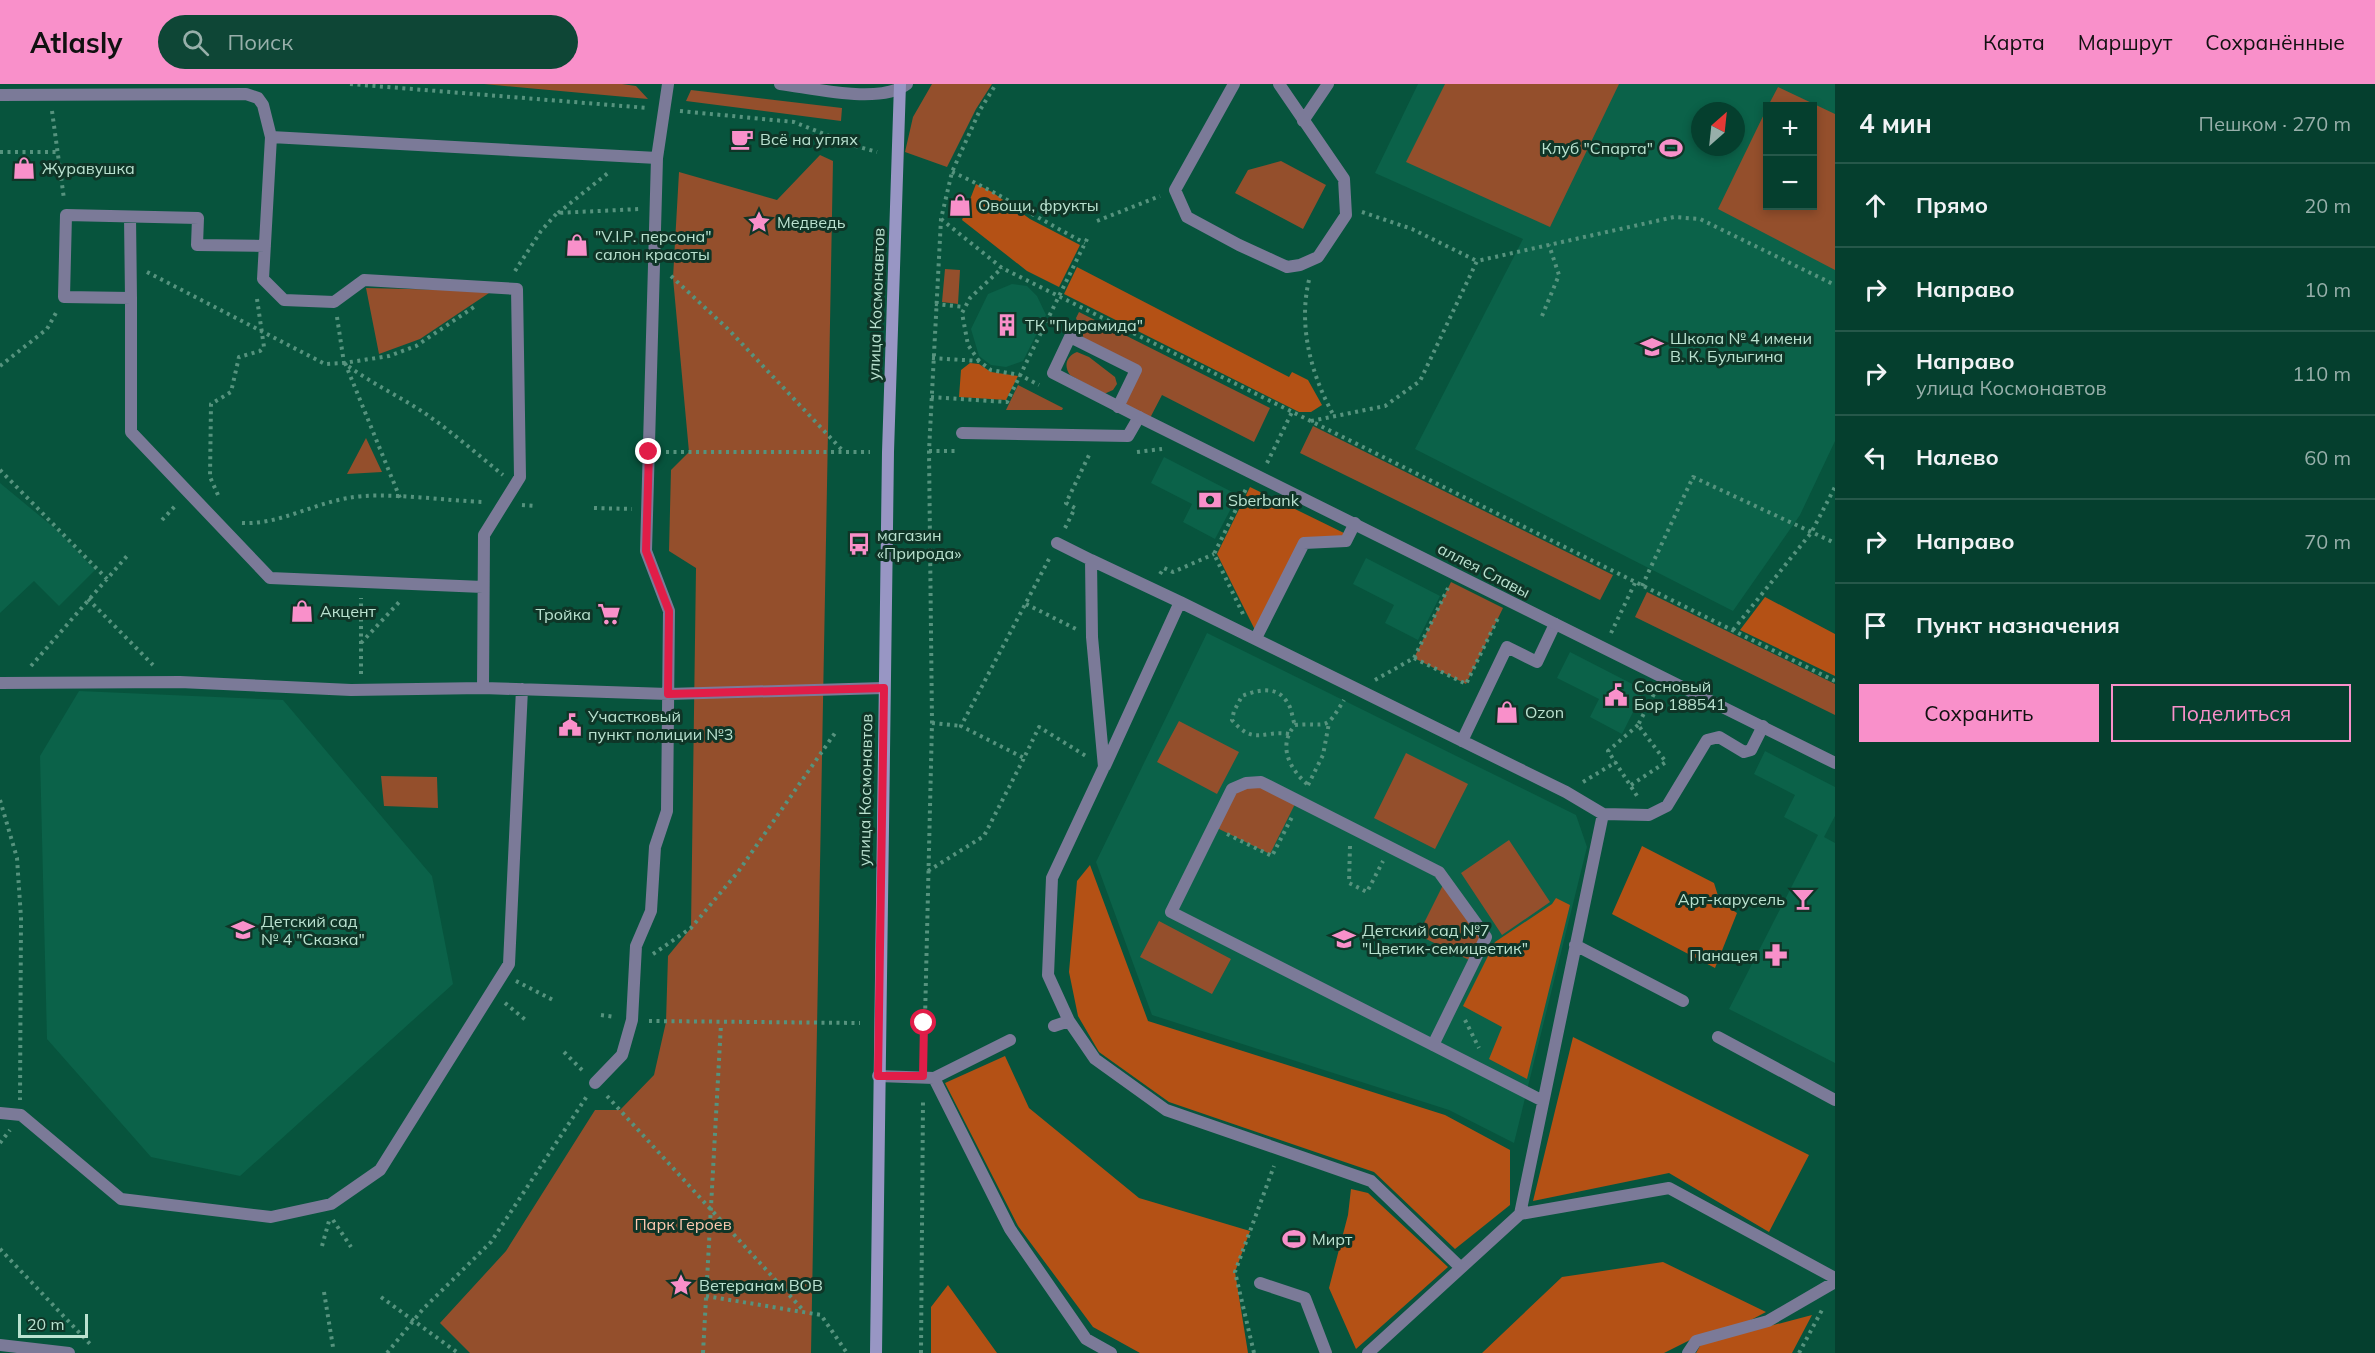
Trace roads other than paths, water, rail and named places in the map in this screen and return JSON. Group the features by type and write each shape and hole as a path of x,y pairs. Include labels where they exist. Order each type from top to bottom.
{"street":[{"path":"595,1083 622,1055 632,1020 636,946 651,911 655,847 667,811 669,611 646,551 657,158 668,84"},
{"path":"780,84 872,95 902,86"},
{"path":"1234,84 1174,190 1187,217 1287,267 1300,265 1318,257 1346,215 1344,179 1279,84"},
{"path":"1303,121 1328,84"},
{"name":"улица Космонавтов","path":"876,1353 884,688 902,86"},
{"path":"0,95 246,94 258,98 263,105 271,137 263,279 284,300 334,302 364,280 517,289 520,477 484,535 483,688"},
{"path":"271,137 657,158"},
{"path":"131,298 64,297 66,215 198,218 197,245 265,246"},
{"path":"130,217 131,432 270,578 483,587"},
{"name":"аллея Славы","path":"1118,407 1136,370 1070,337 1053,373 1118,407 1835,763"},
{"path":"963,433 1128,436 1139,417"},
{"path":"1256,638 1304,543 1346,541 1355,524"},
{"path":"1057,543 1256,638 1566,792 1603,814 1649,815 1667,806 1707,740 1719,737 1744,752 1751,750 1762,726"},
{"path":"1091,560 1092,638 1104,767"},
{"path":"1180,602 1052,878 1048,975 1069,1021 1095,1059 1166,1110 1371,1181 1460,1267"},
{"path":"1462,741 1507,647 1537,662 1555,624"},
{"path":"0,683 180,682 351,690 483,688 668,694 884,688"},
{"path":"0,1113 21,1115 121,1199 271,1217 331,1204 380,1170 510,964 522,689"},
{"path":"1433,1045 1486,937 1438,872 1261,782 1246,783 1232,789 1171,912 1543,1101"},
{"path":"1520,1214 1603,814"},
{"path":"1575,945 1683,1001"},
{"path":"1054,1026 1069,1021"},
{"path":"1718,1037 1835,1100"},
{"path":"878,1076 929,1077 1010,1040"},
{"path":"929,1077 1010,1229 1086,1339 1111,1353"},
{"path":"1368,1353 1520,1214 1669,1188 1835,1280 1768,1321 1696,1341 1688,1353"},
{"path":"1260,1283 1305,1298 1326,1353"},
{"path":"0,1345 69,1353"}],"place":[{"name":"Всё на углях","path":"742,139"},
{"name":"Клуб \"Спарта\"","path":"1671,148"},
{"name":"Журавушка","path":"24,168"},
{"name":"Овощи, фрукты","path":"960,205"},
{"name":"Медведь","path":"759,222"},
{"name":"\"V.I.P. персона\" cалон красоты","path":"577,245"},
{"name":"ТК \"Пирамида\"","path":"1007,325"},
{"name":"Школа № 4 имени В. К. Булыгина","path":"1652,347"},
{"name":"Sberbank","path":"1210,500"},
{"name":"магазин «Природа»","path":"859,544"},
{"name":"Акцент","path":"302,611"},
{"name":"Тройка","path":"609,614"},
{"name":"Сосновый Бор 188541","path":"1616,695"},
{"name":"Ozon","path":"1507,712"},
{"name":"Участковый пункт полиции №3","path":"570,725"},
{"name":"Арт-карусель","path":"1803,899"},
{"name":"Детский сад № 4 \"Сказка\"","path":"243,930"},
{"name":"Детский сад №7 \"Цветик-семицветик\"","path":"1344,939"},
{"name":"Панацея","path":"1776,955"},
{"name":"Мирт","path":"1294,1239"},
{"name":"Ветеранам ВОВ","path":"681,1285"}],"park label":[{"name":"Парк Героев","path":"683,1224"}]}
